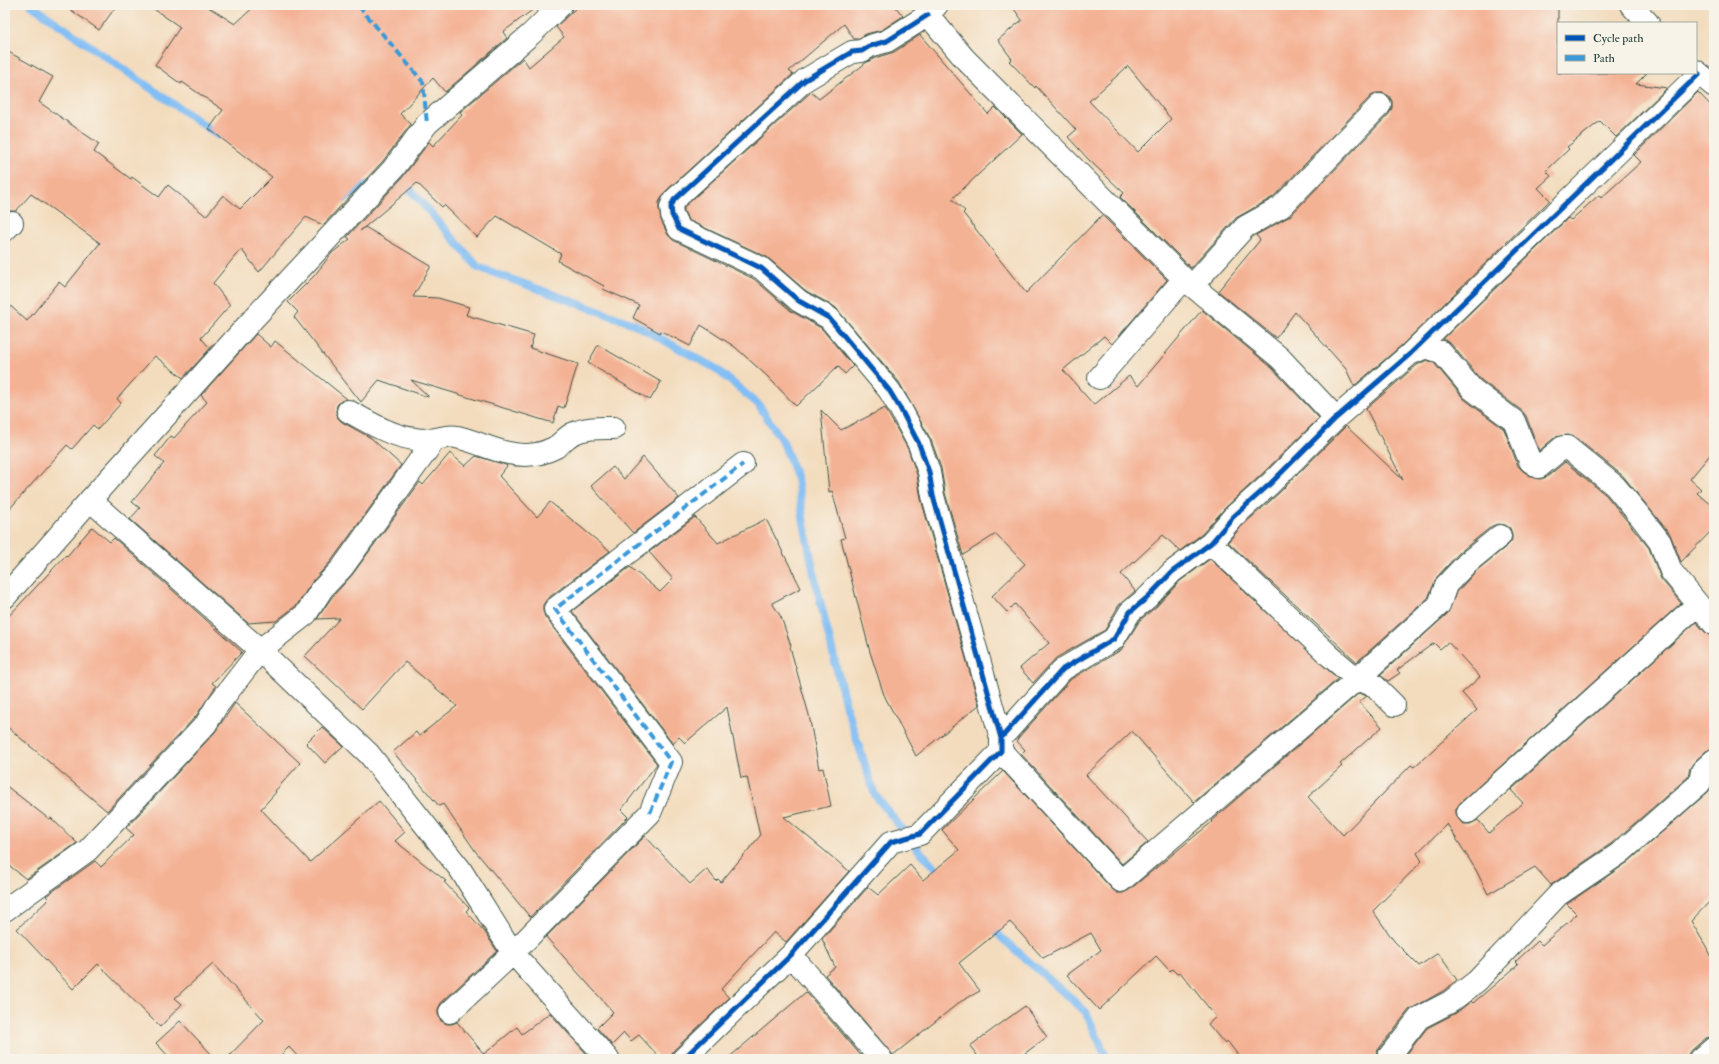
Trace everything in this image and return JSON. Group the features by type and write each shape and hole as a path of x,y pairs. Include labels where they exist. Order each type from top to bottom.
{"street":[{"path":"5,597 90,500 393,169 427,124 530,35 561,5"},
{"path":"1631,5 1647,22"},
{"path":"1336,418 1280,358 1188,283 964,58 933,10 887,41 870,46 862,51 852,52 805,80 674,200 671,207 671,211 679,229 761,268 799,301 829,318 889,390 918,444 929,472 933,496 1001,744 1122,881 1357,679 1440,605 1446,585 1468,562 1500,536"},
{"path":"683,1059 791,955 891,842 920,834 1001,744 1063,669 1114,638 1130,612 1148,597 1172,572 1211,543 1233,517 1270,484 1336,418 1410,354 1703,77"},
{"path":"1099,378 1188,283 1245,227 1281,207 1380,105"},
{"path":"1410,354 1426,346 1441,352 1472,389 1514,421 1530,461 1539,467 1563,447 1568,447 1615,486 1660,542 1671,571 1714,624"},
{"path":"348,411 393,434 415,439 435,439 445,436 455,436 509,454 522,455 537,454 555,447 572,434 591,428 614,428"},
{"path":"5,910 88,850 206,724 216,707 260,650 306,614 322,589 342,568 435,439"},
{"path":"450,1012 513,953 650,813 671,762 555,609 743,464"},
{"path":"90,500 260,650 369,754 460,869 513,953 608,1059"},
{"path":"1211,543 1357,679 1375,686 1394,705"},
{"path":"1468,812 1698,604"},
{"path":"1387,1059 1420,1018 1450,1002 1477,981 1558,895 1620,853 1700,783 1702,771 1714,760"},
{"path":"791,955 881,1059"},
{"path":"1701,1059 1714,1048"}],"building":[{"path":"64,5 117,5 99,30"},
{"path":"148,5 205,5 235,24 256,5 539,5 503,32 507,38 445,92 433,78 400,114 411,124 383,161 323,225 306,217 259,272 241,249 213,283 230,305 201,338 209,347 215,343 183,378 155,356 117,399 121,403 98,429 93,425 72,449 67,445 5,514 5,301 27,321 59,282 65,287 100,243 31,194 16,211 9,211 5,213 5,50 53,77 39,102 99,144 94,152 159,197 168,185 206,216 223,195 240,209 272,177 209,129 223,110 182,82 181,84 155,65 180,27"},
{"path":"579,5 894,5 903,16 882,30 866,34 858,39 854,39 844,24 789,71 793,74 666,191 659,202 661,220 668,235 673,240 754,279 791,311 821,328 853,366 845,374 838,366 796,406 767,376 735,347 701,325 690,346 661,331 660,333 633,318 639,305 603,289 604,286 558,261 561,254 497,216 477,237 444,205 442,207 417,183 360,231 365,227 431,266 413,297 438,298 469,307 466,315 534,335 530,348 578,364 564,408 558,406 553,423 411,380 428,397 379,380 361,402 294,317 298,312 288,302 314,276 332,253 350,239 347,237 402,178 429,142 433,146 462,115 460,112 523,58 529,67 564,37 556,27"},
{"path":"1011,5 1558,5 1557,74 1646,74 1636,84 1667,88 1616,137 1600,121 1567,147 1569,149 1546,171 1551,176 1538,188 1550,200 1402,345 1354,386 1346,369 1295,312 1276,338 1218,291 1260,240 1256,235 1290,216 1389,114 1392,108 1392,101 1389,96 1383,93 1376,93 1371,96 1273,197 1236,218 1191,268 1120,197 1124,193 1089,160 1068,137 1076,130 1036,86 1035,88 1009,61 1012,59 998,40 1022,20","holes":["1128,66 1171,119 1138,152 1089,101"]},
{"path":"920,35 988,114 995,107 1022,134 952,199 965,211 963,213 1026,293 1102,215 1167,280 1112,344 1104,336 1063,370 1094,405 1129,376 1138,386 1202,310 1271,367 1319,418 1225,508 1202,534 1180,551 1163,535 1121,574 1135,591 1119,605 1105,630 1056,658 1033,683 1020,668 1049,643 1015,604 1007,612 992,596 1025,564 996,534 963,555 945,493 941,468 931,440 899,382 835,307 806,291 767,257 688,220 684,211 684,207 811,92 819,99 867,62 894,52"},
{"path":"1698,92 1714,109 1714,450 1690,479 1701,489 1697,493 1714,508 1714,528 1681,562 1670,534 1623,476 1575,437 1568,435 1555,437 1539,451 1526,416 1522,411 1481,380 1451,344 1443,339 1568,218 1571,220 1599,195 1601,198 1641,162 1634,155"},
{"path":"256,334 271,347 275,341 347,399 341,401 337,405 336,412 338,418 342,422 371,438 401,465 332,560 312,582 297,605 276,621 248,623 130,519 140,508 132,502 164,463 155,456 171,436 174,438 207,402 201,395"},
{"path":"598,345 661,382 650,400 588,363"},
{"path":"1427,360 1434,363 1464,399 1504,429 1518,466 1523,471 1532,477 1540,479 1547,477 1565,462 1606,495 1649,548 1661,579 1681,603 1460,803 1456,809 1456,815 1459,820 1464,824 1470,824 1478,820 1489,833 1523,803 1511,790 1696,622 1705,632 1714,637 1714,748 1706,751 1694,762 1690,768 1688,777 1612,843 1551,885 1535,867 1488,894 1476,870 1447,824 1417,853 1422,861 1373,911 1394,941 1419,966 1438,953 1457,980 1443,991 1409,1010 1377,1051 1375,1059 1241,1059 1228,1042 1225,1044 1208,1024 1216,1017 1180,972 1177,974 1172,969 1170,971 1156,956 1099,1010 1067,975 1101,950 1091,933 1043,958 1010,922 959,963 980,991 960,1002 893,1055 825,975 835,967 822,939 868,887 878,895 910,865 923,880 959,850 942,830 1003,771 1112,889 1117,893 1123,893 1129,890 1212,822 1211,821 1359,693 1367,696 1359,702 1382,727 1340,764 1342,766 1308,797 1343,835 1411,765 1414,767 1477,710 1462,693 1480,677 1448,642 1440,649 1434,643 1397,670 1400,673 1388,681 1380,675 1447,614 1457,592 1476,571 1512,540 1510,528 1505,525 1498,524 1492,526 1459,553 1437,577 1428,598 1357,662 1228,542 1242,526 1279,493 1346,426 1403,480 1366,409 1417,365"},
{"path":"885,408 908,449 917,475 921,499 979,705 916,756 884,695 870,652 841,539 845,538 832,491 829,492 821,410 841,430"},
{"path":"450,453 465,466 476,456 506,465 507,466 499,476 537,517 550,502 610,551 547,599 543,605 543,611 545,617 657,764 621,810 628,817 530,917 476,852 443,804 439,806 393,752 416,732 419,736 457,706 405,662 362,709 305,656 340,618 317,619 332,597 352,575 420,482 423,485"},
{"path":"643,457 679,498 633,533 591,486 613,467 624,479"},
{"path":"695,517 718,543 766,519 801,588 772,603 781,617 791,646 790,647 809,715 819,769 823,768 831,806 784,817 849,871 786,942 774,932 721,989 729,998 674,1050 667,1059 661,1059 639,1035 631,1041 624,1033 612,1045 597,1028 613,1012 546,937 645,836 690,884 707,869 716,881 718,879 721,882 760,836 747,777 741,778 727,707 685,743 679,737 673,744 572,611 630,567 660,592 673,579 649,552"},
{"path":"92,527 110,542 114,538 242,652 212,683 216,686 196,716 107,811 5,725 5,620 66,555 67,556"},
{"path":"1210,559 1338,679 1194,802 1132,731 1086,775 1148,842 1122,864 1021,754 1025,750 1017,741 1018,738 1071,679 1121,650 1140,620 1157,606 1180,581"},
{"path":"235,703 300,763 261,809 310,862 379,801 405,832 395,841 446,881 444,882 469,908 466,911 484,931 497,951 441,1003 438,1009 438,1014 441,1021 447,1024 457,1022 484,1054 517,1027 522,1034 550,1013 591,1059 300,1059 289,1047 277,1059 226,1059 264,1020 213,964 175,998 182,1004 160,1027 98,964 73,989 17,929 49,899 46,896 95,861 101,867 134,835 126,828 215,732"},
{"path":"322,727 343,746 325,763 306,743"},
{"path":"1714,777 1714,897 1691,921 1714,960 1714,1036 1706,1038 1693,1049 1689,1054 1689,1059 1403,1059 1427,1028 1456,1013 1471,1001 1473,1003 1518,965 1515,962 1538,941 1542,945 1577,914 1567,904 1628,862 1708,792 1712,786"},
{"path":"5,785 49,819 51,818 77,843 26,879 5,862"},
{"path":"806,992 864,1059 727,1059 759,1032"},
{"path":"1025,1006 1047,1037 1017,1059 980,1059 970,1046"},
{"path":"180,1021 216,1059 171,1059 156,1043"}],"waterway":[{"path":"31,5 218,135"},
{"path":"393,170 478,267 634,324 715,368 758,404 783,442 797,479 816,584 846,707 875,795 917,848 943,876"},
{"path":"344,199 367,185"},
{"path":"989,925 1086,1012 1107,1059"}],"marked path":[{"path":"358,5 423,82 427,124"},
{"path":"650,813 671,762 555,609 743,464"}],"cycle path":[{"path":"928,15 887,41 870,46 862,51 852,52 805,80 674,200 671,207 672,215 679,229 761,268 799,301 829,318 889,390 919,444 929,472 933,496 1001,738"},
{"path":"683,1059 791,955 891,842 920,834 1001,751 1001,738 1063,669 1114,639 1130,612 1148,597 1172,572 1211,543 1233,517 1270,484 1336,418 1410,354 1699,74"}]}
